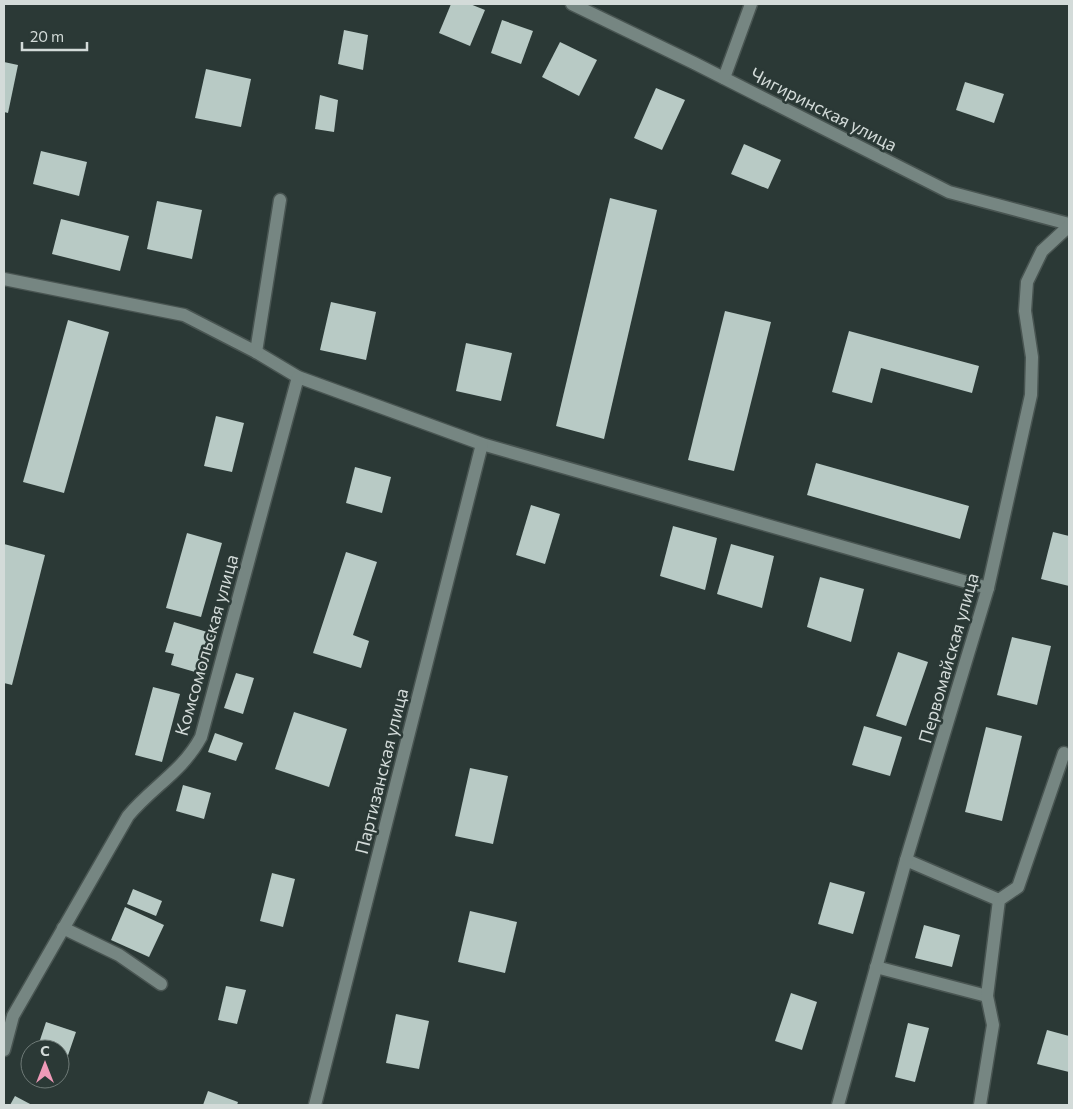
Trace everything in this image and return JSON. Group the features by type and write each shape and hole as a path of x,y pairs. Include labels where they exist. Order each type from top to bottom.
{"street":[{"name":"Чигиринская улица","path":"572,4 724,78 949,192 1069,225"},
{"path":"724,78 751,4"},
{"path":"256,352 280,200"},
{"name":"Первомайская улица","path":"838,1105 906,860 988,588 1031,395 1032,357 1025,310 1027,282 1042,251 1069,225"},
{"path":"4,278 184,315 256,352 298,377 482,444 988,588"},
{"name":"Комсомольская улица","path":"4,1050 13,1016 128,816 142,800 183,764 201,737 298,377"},
{"name":"Партизанская улица","path":"315,1105 482,444"},
{"path":"980,1105 993,1025 987,996 999,900 1018,886 1064,753"},
{"path":"906,860 999,900"},
{"path":"63,928 119,955 161,984"},
{"path":"876,967 987,996"}],"building":[{"path":"451,4 470,4 485,10 470,46 439,33"},
{"path":"502,20 533,31 521,64 491,53"},
{"path":"344,30 368,35 363,70 338,64"},
{"path":"560,42 597,60 579,96 542,77"},
{"path":"4,62 18,65 8,113 4,112"},
{"path":"206,69 251,79 241,127 195,118"},
{"path":"965,82 1004,94 994,123 956,110"},
{"path":"656,88 685,100 662,150 634,138"},
{"path":"320,95 338,100 334,132 315,129"},
{"path":"744,144 781,160 768,189 731,174"},
{"path":"41,151 87,162 79,196 33,184"},
{"path":"610,198 657,210 604,439 556,426"},
{"path":"157,201 202,210 192,259 147,249"},
{"path":"61,219 129,236 120,271 52,254"},
{"path":"331,302 376,312 366,360 320,350"},
{"path":"725,311 771,322 734,471 688,460"},
{"path":"68,320 109,332 64,493 23,482"},
{"path":"849,331 979,366 972,393 881,368 872,403 832,392"},
{"path":"466,343 512,353 501,401 456,391"},
{"path":"216,416 244,423 232,472 204,466"},
{"path":"816,463 969,506 960,539 807,495"},
{"path":"355,467 391,477 382,513 346,503"},
{"path":"531,505 560,514 545,564 516,555"},
{"path":"673,526 717,538 705,590 660,576"},
{"path":"1053,532 1069,536 1069,586 1041,579"},
{"path":"187,533 222,543 201,617 166,608"},
{"path":"4,544 45,555 12,685 4,683"},
{"path":"731,544 774,556 762,608 717,594"},
{"path":"346,552 377,562 353,635 369,641 361,668 313,653"},
{"path":"820,577 864,589 851,642 807,627"},
{"path":"174,622 214,634 202,674 171,665 174,654 165,652"},
{"path":"1012,637 1051,646 1037,705 997,695"},
{"path":"898,652 928,662 906,726 876,716"},
{"path":"236,673 254,678 243,714 224,708"},
{"path":"153,687 180,694 162,762 135,755"},
{"path":"294,712 347,729 329,787 275,769"},
{"path":"864,726 902,737 890,776 852,765"},
{"path":"986,727 1022,736 1002,821 965,812"},
{"path":"215,733 243,743 236,761 208,752"},
{"path":"470,768 508,776 493,844 455,836"},
{"path":"183,785 211,793 204,819 176,811"},
{"path":"272,873 295,879 283,927 260,921"},
{"path":"830,882 865,892 853,934 818,924"},
{"path":"133,889 162,901 156,916 127,904"},
{"path":"125,907 164,925 149,957 111,940"},
{"path":"470,911 517,922 505,973 458,962"},
{"path":"924,925 960,935 952,967 915,958"},
{"path":"226,986 246,990 237,1024 218,1020"},
{"path":"791,993 817,1002 802,1050 775,1041"},
{"path":"396,1014 429,1021 419,1069 386,1063"},
{"path":"46,1022 76,1032 70,1050 70,1039 40,1039"},
{"path":"908,1023 929,1028 915,1082 895,1077"},
{"path":"1047,1030 1069,1036 1069,1072 1037,1064"},
{"path":"208,1091 238,1102 237,1105 203,1105"},
{"path":"15,1096 32,1105 10,1105"}]}
